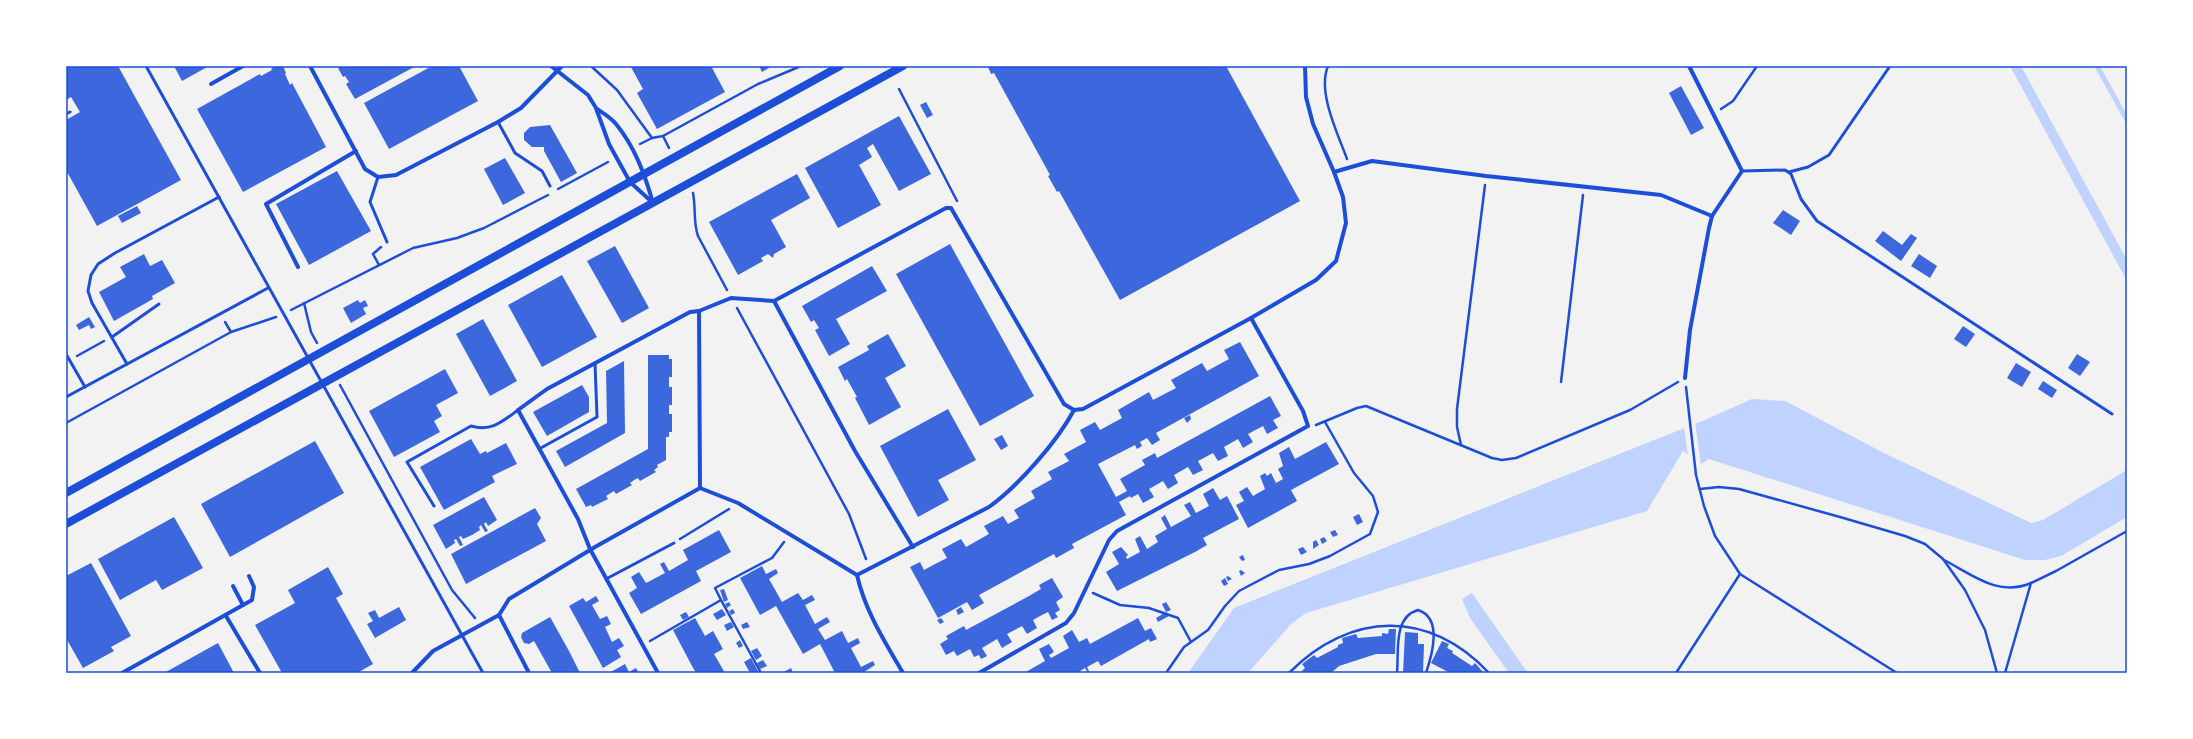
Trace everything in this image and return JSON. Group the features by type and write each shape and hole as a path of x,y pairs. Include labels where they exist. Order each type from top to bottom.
{"main road":[{"path":"66,493 278,374 645,175 840,66"},
{"path":"66,524 903,66"}],"street":[{"path":"211,84 243,66"},
{"path":"310,66 365,169 378,177 396,174 498,122 521,108 562,66"},
{"path":"551,66 588,95 596,108 606,138 630,182 653,204"},
{"path":"658,673 590,549 578,519 518,410 547,388 690,312 699,311 732,298 774,301 908,227 946,208 951,208 1064,404 1074,410 1083,409 1251,318 1316,280 1336,261 1346,223 1342,197 1334,172 1313,124 1306,97 1305,66"},
{"path":"1685,378 1690,330 1712,216 1742,171 1715,114 1689,66"},
{"path":"596,108 616,123 633,149 645,175 653,204"},
{"path":"298,267 266,204 356,151"},
{"path":"1334,172 1372,161 1486,176 1661,195 1694,207 1712,216"},
{"path":"774,301 855,451 913,546"},
{"path":"699,311 700,488"},
{"path":"979,673 1066,623 1074,613 1109,540 1117,531 1308,426 1303,411 1251,318"},
{"path":"857,576 989,507 1003,497 1060,432 1074,410"},
{"path":"700,488 738,504 857,576 861,592 872,619 903,673"},
{"path":"412,673 433,651 498,615 509,599 590,549 700,488"},
{"path":"122,673 226,616 252,600 254,587 249,576"},
{"path":"233,586 243,606"},
{"path":"498,615 529,673"},
{"path":"226,616 260,673"}],"lane":[{"path":"146,66 482,673"},
{"path":"1742,171 1785,170 1789,172 1808,167 1829,155 1890,66"},
{"path":"498,122 515,153 542,171 550,186"},
{"path":"1789,172 1802,199 1817,221 2112,414"},
{"path":"378,177 370,202 388,242"},
{"path":"127,364 92,303 88,291 91,275 98,264 219,197"},
{"path":"66,397 156,350 268,288"},
{"path":"112,336 159,304"},
{"path":"66,354 85,387"},
{"path":"539,448 597,418 595,363"},
{"path":"434,506 407,462 471,426 482,429 496,426 518,410"},
{"path":"606,579 674,543"}],"path":[{"path":"591,66 617,90 652,138"},
{"path":"1328,66 1324,86 1330,111 1350,167"},
{"path":"1715,114 1733,101 1757,66"},
{"path":"899,89 958,203 951,208"},
{"path":"663,136 674,158"},
{"path":"1461,445 1457,427 1457,409 1486,176"},
{"path":"690,183 696,208 694,226 698,236 849,514 860,548 871,569"},
{"path":"1560,382 1584,186"},
{"path":"379,265 373,254 388,242"},
{"path":"66,423 231,332 244,327 264,323 304,303 311,332 318,346"},
{"path":"70,360 112,336"},
{"path":"1308,426 1325,422 1357,408 1366,406 1492,458 1502,460 1516,458 1630,410 1685,378 1687,409 1696,475 1715,536 1740,574 1897,673"},
{"path":"338,381 452,590 469,609 479,625"},
{"path":"1166,673 1184,647 1208,630 1234,596 1251,583 1279,570 1308,564 1330,556 1370,534 1378,512 1373,496 1354,473 1325,422"},
{"path":"1700,489 1719,487 1739,489 1840,516 1905,536 1925,544 1943,559 1996,587 2018,588 2031,583 2056,572 2127,531"},
{"path":"674,543 738,504"},
{"path":"761,673 715,588 772,558 789,536"},
{"path":"1943,559 1965,590 1985,630 1997,673"},
{"path":"1676,673 1740,574"},
{"path":"2005,673 2031,583"},
{"path":"1085,590 1120,605 1149,608 1178,618 1191,642"},
{"path":"643,645 721,600"},
{"path":"1397,673 1400,625 1406,616 1418,610 1429,617 1434,633 1426,673"},
{"path":"1289,673 1305,658 1336,638 1370,627 1400,625 1434,633 1471,654 1489,673"}],"water":[{"path":"2010,66 2021,66 2127,260 2127,281"},
{"path":"1752,399 1785,401 1884,453 2031,523 2043,520 2127,470 2127,517 2061,556 2045,560 2025,560 1709,459 1701,464 1683,451 1647,511 1306,613 1291,624 1248,673 1188,673 1234,608 1707,419"},
{"path":"1472,593 1528,673 1509,673 1470,618 1462,599"}],"pier":[{"path":"1695,422 1701,466 1688,456 1684,426"}],"building":[{"path":"66,66 118,66 181,180 97,226 66,170 66,120 80,112 71,97 66,100"},
{"path":"174,66 209,66 182,81"},
{"path":"275,66 283,66 290,85 292,83 326,147 243,192 197,109 260,74 261,76 272,70 271,69"},
{"path":"342,66 416,66 355,99 346,84 349,82 345,76 343,77 338,68"},
{"path":"432,66 459,66 478,101 389,149 364,103"},
{"path":"711,66 725,92 657,129 637,93 643,89 631,67"},
{"path":"759,66 772,66 762,72"},
{"path":"1226,66 1300,201 1120,300 1059,191 1057,192 1048,176 1050,175 994,73 991,74 988,67"},
{"path":"1681,86 1704,128 1691,135 1669,93"},
{"path":"926,102 933,115 927,118 920,105"},
{"path":"899,116 931,174 899,191 873,144 867,148 872,157 859,165 881,205 838,228 805,168"},
{"path":"550,125 577,173 561,182 544,151 544,147 532,147 524,140 524,133 530,127"},
{"path":"505,158 525,193 503,205 484,169"},
{"path":"337,171 371,231 309,265 276,204"},
{"path":"797,174 810,198 771,220 786,247 774,254 773,258 768,254 761,258 763,261 738,275 709,222"},
{"path":"137,206 141,213 122,223 118,216"},
{"path":"1783,210 1800,221 1791,235 1773,223"},
{"path":"1883,231 1902,245 1911,234 1917,238 1901,261 1875,241"},
{"path":"950,244 1034,396 980,426 896,274"},
{"path":"615,246 649,308 622,323 587,261"},
{"path":"144,254 150,266 162,260 175,283 152,296 153,299 114,321 99,292 126,277 120,267"},
{"path":"1919,254 1937,266 1930,278 1911,266"},
{"path":"872,266 887,291 836,319 850,344 829,356 815,330 819,328 814,320 811,322 802,306"},
{"path":"562,275 597,337 542,367 508,305"},
{"path":"358,300 360,303 365,300 368,306 363,308 366,314 351,323 343,308"},
{"path":"89,317 95,327 91,329 89,325 79,330 76,325"},
{"path":"483,319 517,381 490,396 456,334"},
{"path":"1963,326 1975,334 1966,347 1954,339"},
{"path":"888,334 906,366 885,378 901,407 869,425 855,398 857,397 847,379 845,381 838,367 869,350 867,346"},
{"path":"1240,342 1259,376 1156,433 1160,440 1152,445 1147,438 1140,442 1142,446 1137,449 1135,445 1098,464 1116,497 1127,491 1120,479 1145,465 1142,460 1155,453 1157,458 1270,396 1281,416 1273,420 1278,428 1267,434 1263,426 1248,434 1253,442 1243,448 1238,439 1224,447 1228,456 1218,461 1213,453 1198,461 1203,470 1193,475 1188,467 1174,475 1178,483 1168,489 1163,481 1149,489 1154,497 1143,503 1138,494 1131,498 1130,496 1119,502 1126,515 1072,544 1074,548 1056,558 1054,554 979,595 984,603 972,610 967,602 938,618 910,567 920,562 924,570 947,558 942,549 961,539 966,547 989,534 984,526 1003,516 1008,524 1019,518 1014,510 1035,498 1031,491 1052,479 1048,472 1069,461 1064,454 1086,442 1080,430 1095,422 1100,430 1122,418 1118,410 1149,392 1153,400 1176,388 1171,380 1202,363 1207,371 1229,359 1224,350"},
{"path":"2077,354 2090,362 2080,376 2068,368"},
{"path":"648,355 669,355 669,359 672,359 672,377 669,377 669,387 672,387 672,405 669,405 669,414 672,414 672,432 669,432 669,437 666,437 666,460 657,465 658,467 654,470 656,472 640,481 638,478 634,480 630,483 632,485 616,494 614,491 606,496 608,499 592,507 591,505 586,507 576,489 648,449"},
{"path":"624,361 625,433 565,467 556,451 607,423 606,371"},
{"path":"2016,363 2031,372 2022,387 2007,378"},
{"path":"445,369 458,393 436,405 442,416 434,421 440,432 394,457 369,411"},
{"path":"2043,381 2057,390 2052,398 2038,389"},
{"path":"582,385 589,397 589,412 547,436 533,412"},
{"path":"948,409 976,460 938,480 949,500 918,517 880,446"},
{"path":"1190,415 1191,419 1187,423 1184,418"},
{"path":"1002,435 1008,446 1001,450 994,439"},
{"path":"471,439 480,454 486,451 487,453 506,443 517,464 492,476 495,482 444,510 420,467"},
{"path":"315,441 344,493 230,557 201,504"},
{"path":"1326,442 1339,464 1291,490 1297,501 1248,528 1236,505 1244,501 1239,492 1247,487 1253,496 1265,489 1260,476 1265,473 1267,476 1271,473 1276,483 1283,479 1278,469 1283,466 1279,453 1289,447 1295,459"},
{"path":"1213,488 1220,500 1227,496 1239,519 1203,538 1207,545 1117,591 1106,572 1119,564 1112,552 1121,547 1128,555 1126,557 1127,559 1140,552 1135,539 1140,536 1147,549 1158,542 1155,536 1167,529 1161,518 1165,515 1171,527 1191,516 1184,505 1190,502 1196,513 1209,506 1203,494"},
{"path":"484,497 497,520 488,526 486,522 484,524 488,531 485,532 481,525 479,527 480,530 472,535 463,539 461,536 459,537 463,545 460,546 456,539 454,540 455,543 446,549 433,525"},
{"path":"535,508 541,518 537,524 546,541 466,584 451,554"},
{"path":"1359,514 1363,522 1357,525 1353,517"},
{"path":"174,517 203,568 162,590 156,580 120,600 98,559"},
{"path":"719,530 731,552 696,571 701,581 641,614 629,593 637,588 631,577 639,572 646,583 665,573 660,564 664,562 669,571 688,560 683,550"},
{"path":"1335,530 1338,535 1333,537 1330,532"},
{"path":"1324,537 1327,541 1322,544 1320,539"},
{"path":"1316,540 1319,545 1313,549 1313,542"},
{"path":"1303,547 1307,552 1301,555 1298,549"},
{"path":"1243,555 1245,560 1242,561 1239,557"},
{"path":"91,563 131,636 111,647 114,651 83,668 66,638 66,576"},
{"path":"762,566 766,574 776,569 778,573 769,579 782,602 798,593 803,600 812,595 815,600 805,605 815,624 827,617 830,622 818,629 825,640 842,631 848,643 858,638 860,643 851,648 861,667 873,661 875,665 864,672 865,673 835,673 820,644 803,654 776,606 760,615 740,578"},
{"path":"328,567 343,594 336,598 373,664 357,673 282,673 255,625 295,603 288,590"},
{"path":"1241,570 1245,573 1241,576 1239,571"},
{"path":"1228,576 1232,579 1228,581 1226,577"},
{"path":"1052,578 1063,597 1056,602 1060,610 1055,613 1058,617 1052,620 1048,612 1033,620 1037,628 1027,634 1022,626 1007,634 1012,642 1002,648 997,639 982,648 987,656 981,659 979,655 974,657 970,649 957,656 954,651 946,655 940,644 948,639 946,636 964,626 966,630 1029,596 1041,589 1039,585"},
{"path":"1225,578 1228,584 1224,586 1221,581"},
{"path":"724,589 728,600 724,602 720,590"},
{"path":"596,596 599,601 592,605 600,619 607,616 611,624 605,627 612,642 619,638 624,646 617,650 621,657 603,668 569,606 583,598 586,602"},
{"path":"729,602 731,605 727,608 725,604"},
{"path":"1166,602 1171,610 1166,612 1162,604"},
{"path":"399,607 406,620 375,638 367,624 373,621 368,613 375,610 379,618"},
{"path":"961,607 964,612 958,615 956,610"},
{"path":"722,609 726,615 717,620 713,614"},
{"path":"733,609 735,613 731,615 729,611"},
{"path":"686,612 689,617 683,620 680,615"},
{"path":"1166,612 1169,616 1158,622 1156,618"},
{"path":"550,617 580,673 552,673 534,641 529,644 524,643 521,637 522,633"},
{"path":"695,618 705,636 713,631 723,649 714,654 725,673 696,673 692,666 673,630"},
{"path":"941,618 944,622 940,624 937,620"},
{"path":"1138,618 1145,631 1151,628 1157,639 1150,642 1149,639 1101,666 1098,661 1087,667 1090,673 1088,673 1085,668 1077,673 1024,673 1045,661 1039,649 1049,644 1054,652 1049,655 1051,658 1069,648 1063,636 1072,630 1079,642 1087,638 1090,644"},
{"path":"731,622 734,627 727,631 724,625"},
{"path":"747,622 750,627 743,629 741,625"},
{"path":"1389,629 1396,629 1395,654 1376,654 1339,666 1331,673 1301,672 1305,668 1302,664 1314,655 1317,658 1338,647 1338,645 1343,643 1342,638 1356,634 1358,638 1382,636 1382,633 1388,634"},
{"path":"1405,632 1418,633 1418,644 1424,644 1423,673 1403,673"},
{"path":"740,640 743,646 739,648 736,643"},
{"path":"1442,641 1449,644 1447,648 1453,651 1452,653 1472,666 1475,663 1484,673 1450,673 1431,663"},
{"path":"218,643 234,673 164,673"},
{"path":"757,648 762,656 756,660 751,651"},
{"path":"751,658 759,673 750,673 744,662"},
{"path":"763,660 767,666 760,669 757,663"},
{"path":"625,664 629,672 636,668 639,673 609,673"},
{"path":"791,668 793,673 782,673"}],"waterway":[{"path":"2097,66 2127,120"}]}
